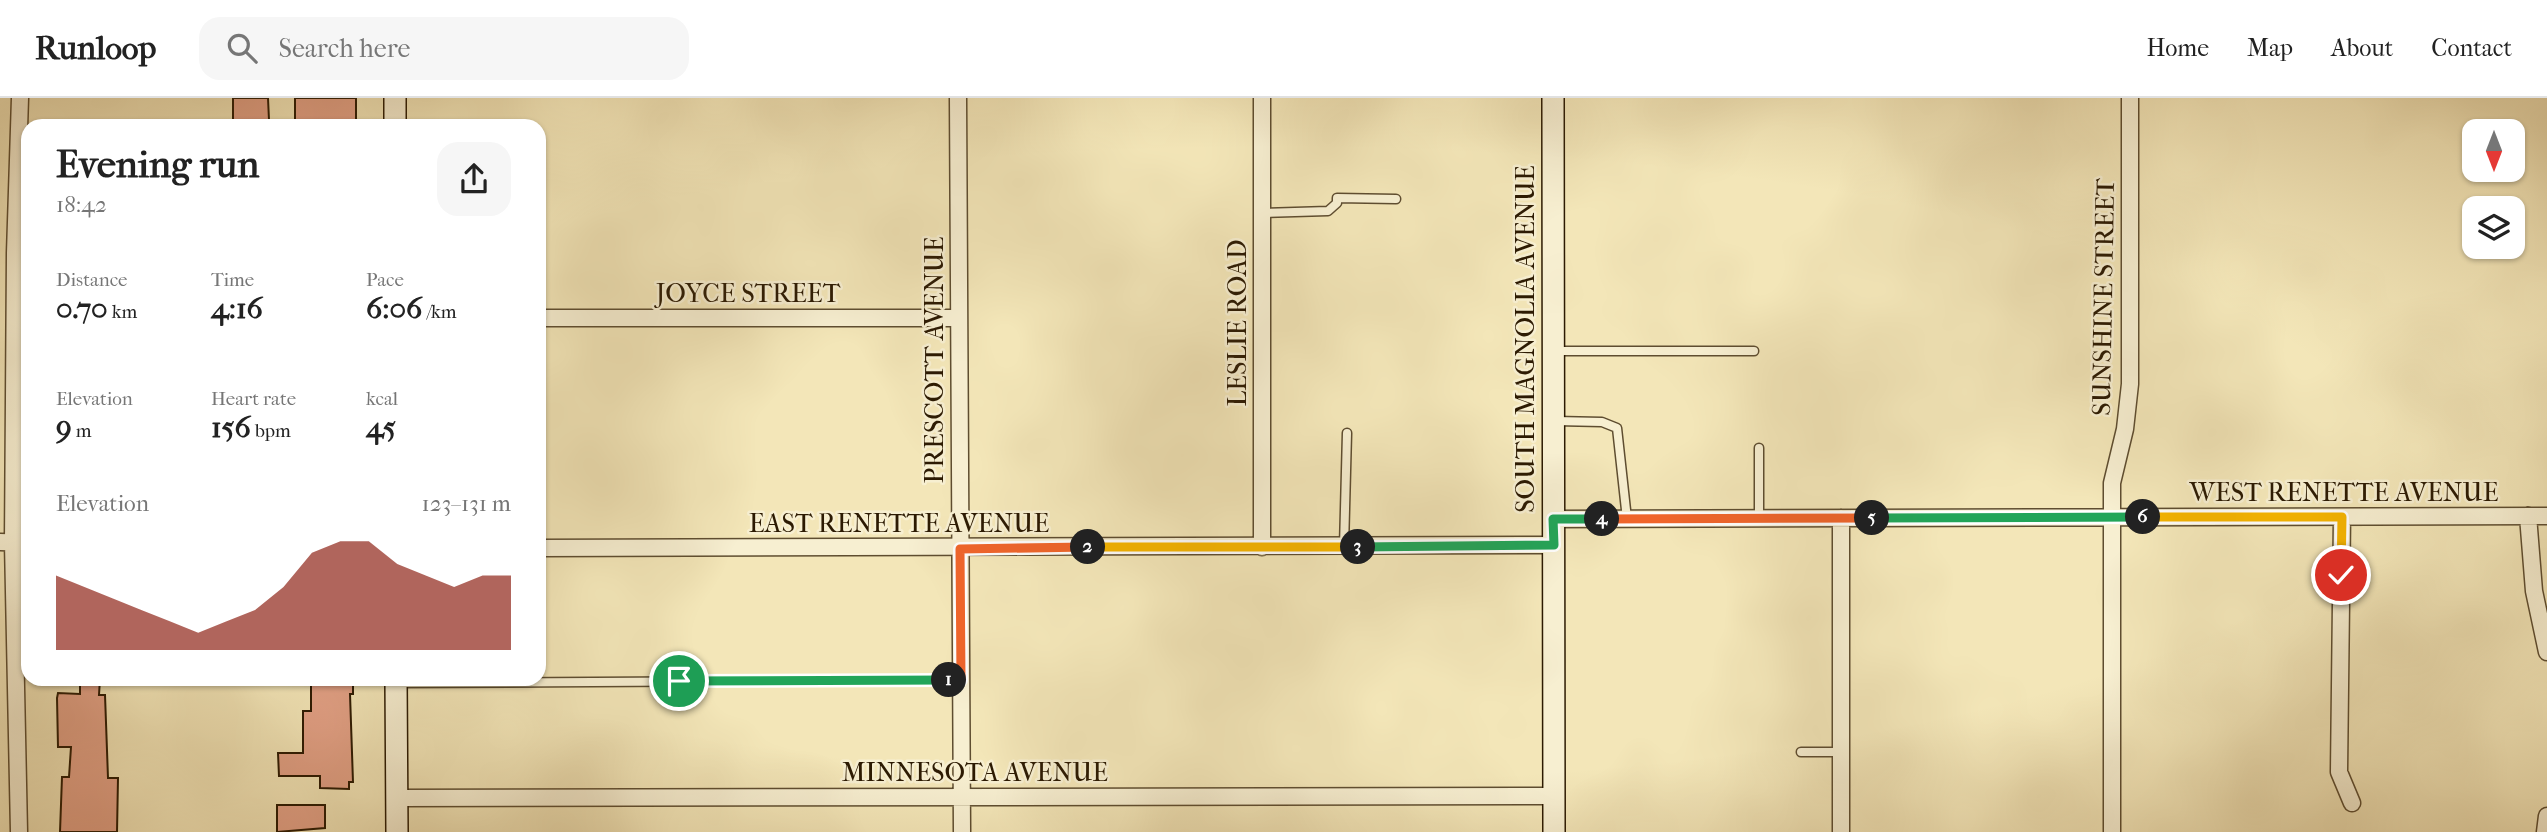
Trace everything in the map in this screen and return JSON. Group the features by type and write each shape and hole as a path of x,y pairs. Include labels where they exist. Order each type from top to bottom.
{"main road":[{"path":"395,98 395,119"},
{"name":"SOUTH MAGNOLIA AVENUE","path":"1553,98 1554,832"},
{"path":"396,686 397,832"}],"street":[{"path":"20,98 24,119"},
{"name":"PRESCOTT AVENUE","path":"958,98 962,832"},
{"name":"LESLIE ROAD","path":"1262,98 1262,547"},
{"name":"SUNSHINE STREET","path":"2112,832 2112,484 2126,429 2130,384 2130,98"},
{"path":"19,832 14,543 15,253 21,177"},
{"name":"JOYCE STREET","path":"546,318 958,318"},
{"path":"2528,516 2534,591 2547,652"},
{"name":"WEST RENETTE AVENUE","path":"1553,519 2547,516"},
{"path":"2342,517 2339,772 2352,803"},
{"path":"1841,518 1841,832"},
{"name":"EAST RENETTE AVENUE","path":"546,548 960,549 1554,545"},
{"name":"MINNESOTA AVENUE","path":"397,798 1553,796"},
{"path":"2545,832 2547,816"}],"lane":[{"path":"1262,213 1328,211 1337,203 1337,198 1395,199"},
{"path":"1553,351 1754,351"},
{"path":"1553,421 1602,422 1618,428 1627,519"},
{"path":"1344,547 1347,433"},
{"path":"1759,447 1759,518"},
{"path":"546,681 961,680"},
{"path":"1801,752 1840,752"}],"building":[{"path":"233,98 268,98 269,119 233,119"},
{"path":"295,98 356,98 356,119 295,119"},
{"path":"80,686 100,686 99,695 105,695 108,778 118,778 117,832 60,832 62,777 69,777 71,747 58,747 57,698 58,693 80,694"},
{"path":"311,686 353,686 353,694 350,694 353,782 349,782 349,789 320,788 320,776 279,776 278,753 303,753 303,711 311,711"},
{"path":"277,805 325,805 325,828 277,832"}],"route":[{"path":"679,681 961,680 960,549 1554,545 1553,519 2342,517 2341,575"}]}
